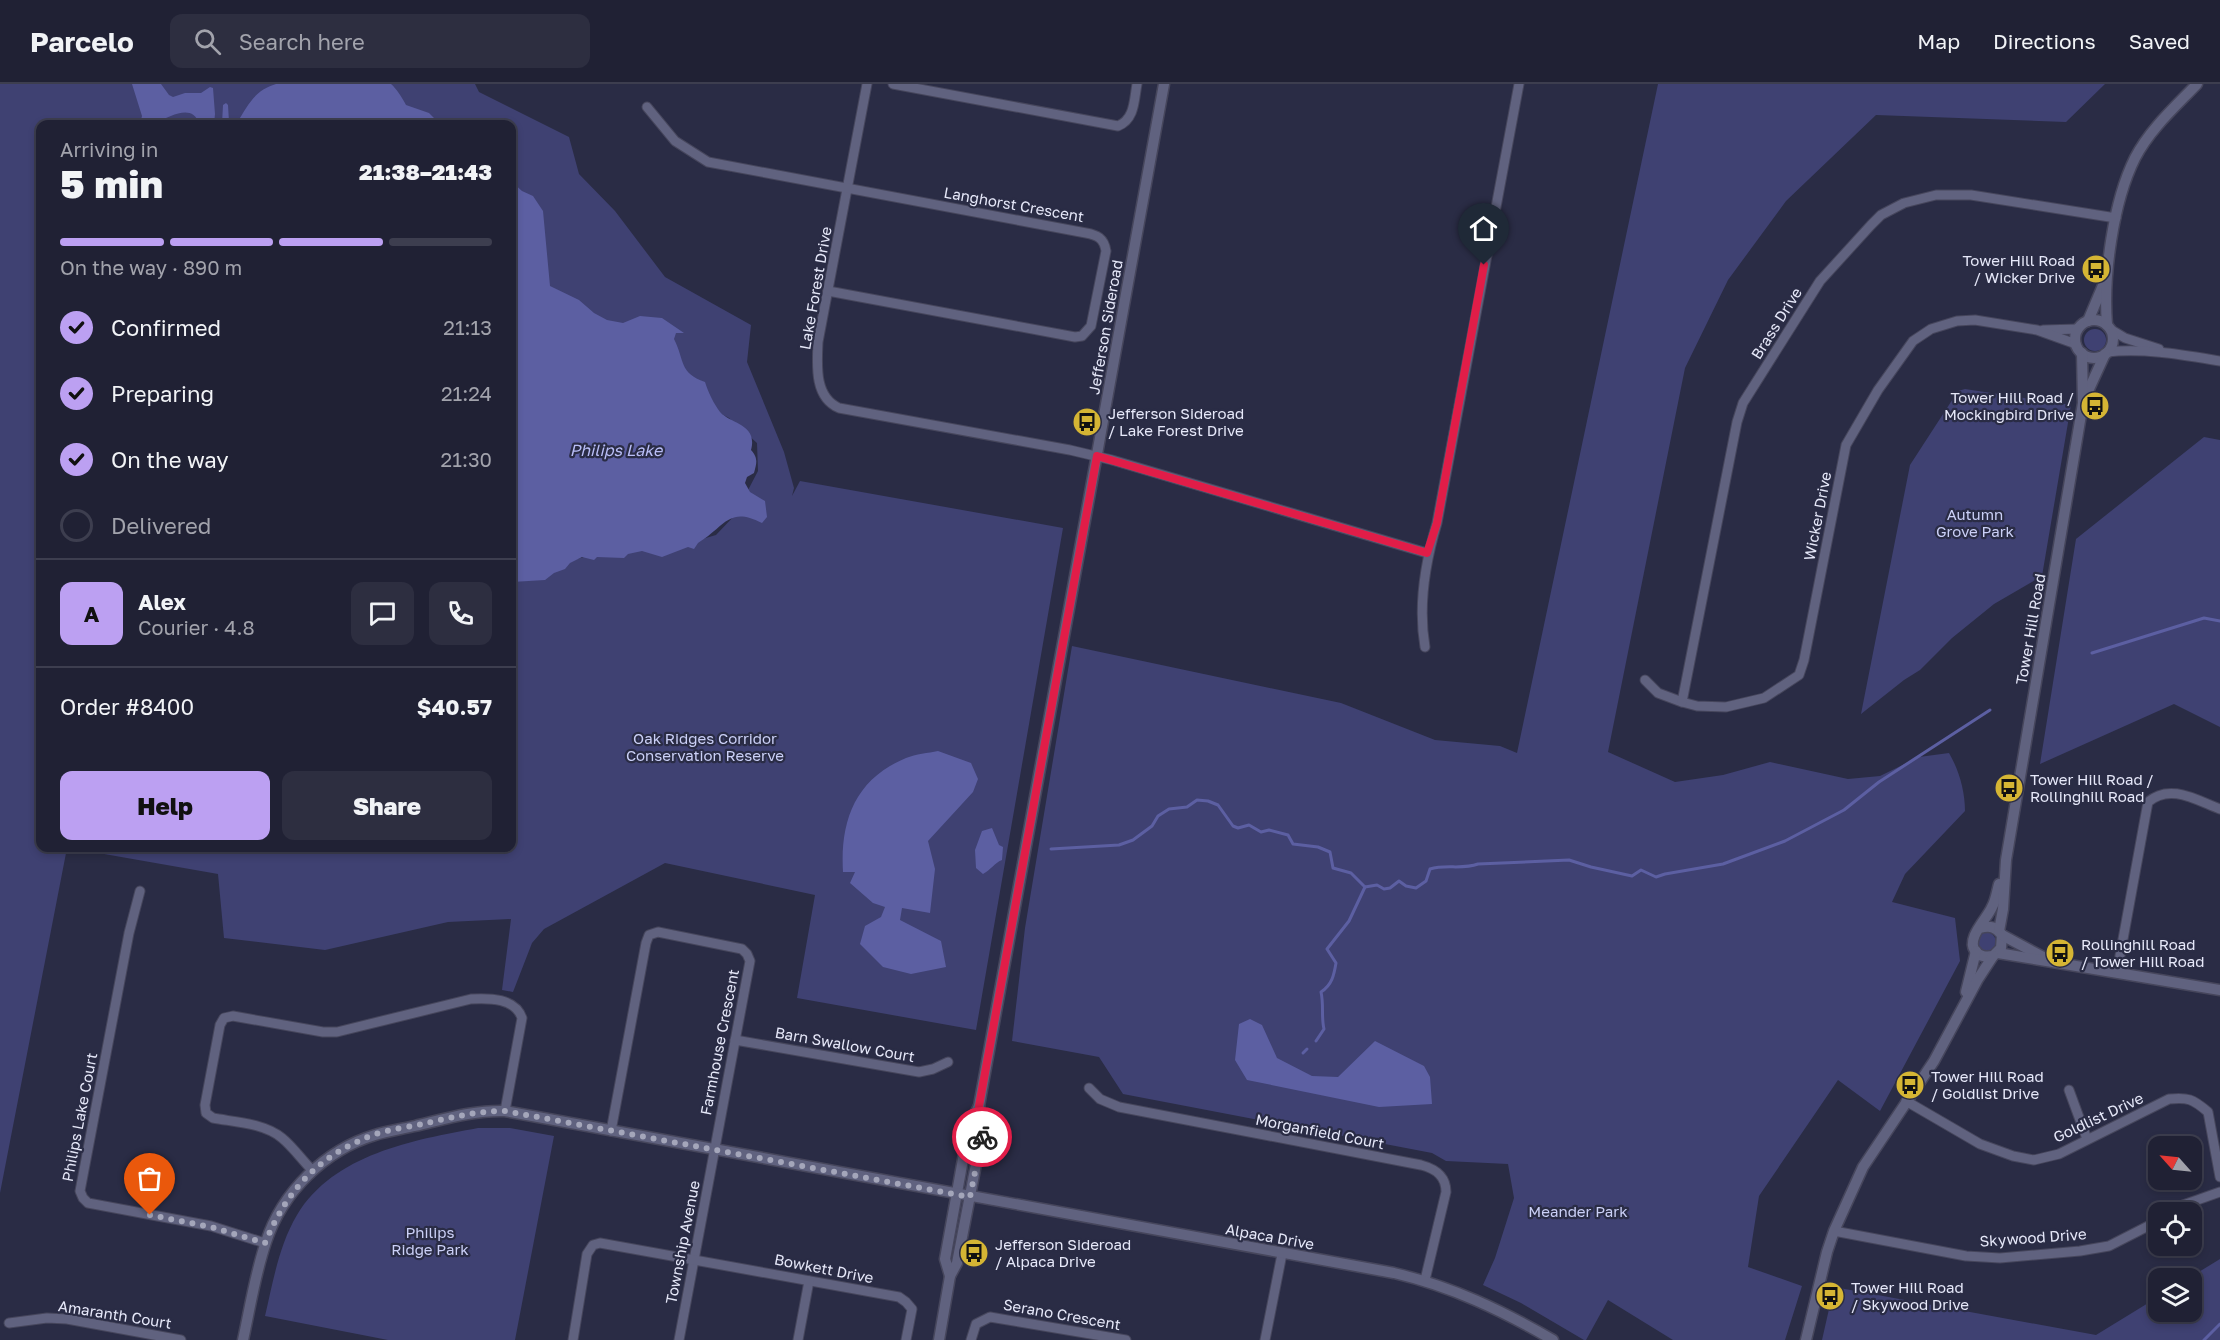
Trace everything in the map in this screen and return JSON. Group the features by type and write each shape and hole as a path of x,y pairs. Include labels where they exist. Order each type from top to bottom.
{"street":[{"name":"Lake Forest Drive","path":"867,84 818,342 818,371 823,395 832,405 1097,456 1427,553"},
{"path":"893,84 1118,126 1130,117 1137,84"},
{"name":"Jefferson Sideroad","path":"950,1276 945,1259 969,1126 979,1106 1164,84"},
{"path":"1425,647 1421,623 1427,553 1437,523 1519,84"},
{"path":"2106,353 2113,341 2108,327 2106,277 2116,218 2125,184 2135,158 2149,136 2197,84"},
{"path":"646,107 675,141 708,162 847,189"},
{"name":"Langhorst Crescent","path":"828,291 1075,337 1082,336 1091,326 1106,251 1101,239 1086,232 847,189"},
{"name":"Brass Drive","path":"1682,702 1737,422 1743,403 1828,270 1881,215 1904,203 1936,195 1971,195 2116,218"},
{"path":"2106,277 2088,321 2078,329 2079,348 2093,358 2123,350 2169,353 2220,361"},
{"name":"Wicker Drive","path":"1645,680 1658,693 1682,702 1709,707 1748,703 1786,685 1801,671 1846,445 1878,390 1913,341 1931,329 1956,321 1975,320 2037,330 2078,329"},
{"path":"2088,321 2100,321 2125,338 2169,353"},
{"name":"Wicker Drive","path":"2037,330 2079,348"},
{"name":"Tower Hill Road","path":"2000,933 2006,860 2083,403 2079,348"},
{"name":"Tower Hill Road","path":"2083,403 2106,353"},
{"path":"2117,972 2148,802 2164,792 2178,792 2220,808"},
{"name":"Tower Hill Road","path":"1980,928 1993,906 2006,860"},
{"name":"Philips Lake Court","path":"140,891 129,933 80,1191 82,1198 88,1203 211,1227 265,1243"},
{"path":"1954,1026 1971,976 1976,951 1972,941 1980,928 1990,926 2054,961"},
{"name":"Farmhouse Crescent","path":"611,1131 646,943 649,935 658,932 742,949 750,961 715,1149"},
{"path":"1806,1340 1834,1230 1863,1167 1934,1060 1978,979 2003,944 2000,933"},
{"path":"1976,951 1984,956 1996,954 2054,961 2220,990"},
{"path":"312,1170 275,1133 213,1118 206,1113 205,1105 220,1025 224,1018 233,1016 323,1032 337,1032 471,999 506,1002 519,1010 522,1018 505,1111"},
{"name":"Barn Swallow Court","path":"735,1040 919,1072 948,1062"},
{"name":"Morganfield Court","path":"1089,1088 1100,1099 1119,1107 1421,1165 1437,1171 1446,1183 1446,1192 1425,1280"},
{"path":"2069,1090 2087,1140"},
{"name":"Goldlist Drive","path":"1906,1101 1980,1144 2013,1156 2034,1160 2059,1154 2169,1099 2185,1098 2193,1100 2208,1112 2220,1177"},
{"name":"Jefferson Sideroad","path":"939,1340 950,1276 957,1263 983,1128 979,1106"},
{"name":"Alpaca Drive","path":"243,1340 265,1243 284,1206 312,1170 338,1151 374,1135 455,1116 505,1111 1425,1280 1487,1304 1553,1340"},
{"name":"Township Avenue","path":"679,1340 715,1149"},
{"path":"2189,1202 2220,1192"},
{"name":"Skywood Drive","path":"1834,1230 1966,1256 2000,1258 2109,1246 2148,1226"},
{"name":"Bowkett Drive","path":"573,1340 587,1254 593,1245 607,1244 899,1297 912,1309 906,1340"},
{"path":"1265,1340 1282,1254"},
{"path":"798,1340 809,1281"},
{"name":"Serano Crescent","path":"970,1340 976,1324 990,1317 1126,1340"},
{"name":"Amaranth Court","path":"9,1323 47,1318 67,1319 181,1340"}],"green space":[{"path":"0,84 294,84 270,95 241,120 36,120 36,852 66,852 0,1193"},
{"name":"Oak Ridges Corridor Conservation Reserve","path":"377,84 475,84 479,92 569,137 579,174 615,211 665,277 751,325 747,362 784,452 794,488 792,496 800,481 1063,528 976,1030 797,998 815,895 665,863 544,929 532,943 513,992 502,990 511,919 448,922 325,950 224,938 218,874 93,852 516,852 516,576 602,552 664,550 716,535 735,515 758,471 757,443 729,418 699,402 553,296 516,200 516,120 419,120"},
{"name":"Meander Park","path":"1658,84 2105,84 2066,122 1876,115 1786,201 1728,280 1685,368 1608,752 1675,782 1723,775 1770,762 1848,779 1880,776 1919,757 1949,753 1961,781 1965,803 1965,811 1905,874 1892,902 1955,918 1960,961 1880,1111 1838,1080 1759,1196 1748,1267 1802,1286 1785,1340 1673,1340 1608,1300 1584,1340 1521,1303 1483,1285 1495,1258 1514,1198 1508,1164 1446,1161 1432,1153 1123,1094 1099,1057 1012,1041 1025,928 1072,646 1341,703 1435,740 1500,746 1517,753"},
{"path":"2095,329 2103,332 2106,340 2103,348 2095,351 2087,348 2084,340 2087,332"},
{"name":"Autumn Grove Park","path":"1965,389 2071,405 2042,576 1994,604 1952,638 1920,670 1861,714 1910,465 1958,391"},
{"path":"2204,437 2220,440 2220,727 2174,704 2040,764 2076,539"},
{"path":"1986,932 1993,935 1996,942 1993,949 1986,952 1979,949 1976,942 1979,935"},
{"name":"Philips Ridge Park","path":"478,1128 510,1128 554,1136 515,1340 388,1340 265,1316 277,1264 291,1227 313,1194 332,1177 377,1153 428,1138"},
{"path":"2220,1259 2220,1340 1822,1340 1834,1287 2096,1335 2148,1303 2148,1322 2202,1322 2202,1270"}],"water":[{"path":"132,84 161,84 173,97 185,93 201,93 210,87 213,88 214,120 197,120 192,114 187,113 175,114 162,120 141,120 142,116"},
{"path":"276,84 391,84 406,105 429,113 436,120 239,120 257,94"},
{"path":"226,103 229,120 222,120 223,105"},
{"name":"Philips Lake","path":"516,186 533,196 543,211 550,286 579,300 594,313 607,320 623,323 640,316 662,318 684,333 676,333 674,339 687,370 691,375 705,382 720,412 742,426 751,435 751,450 755,455 756,463 754,473 747,477 745,483 750,492 765,501 767,517 762,523 751,518 734,517 698,543 694,549 688,547 662,557 642,551 628,554 624,558 597,557 594,560 582,557 545,580 516,582"},
{"path":"938,751 971,763 978,779 973,792 928,841 935,869 930,913 902,908 900,920 941,941 946,967 911,974 883,967 860,944 865,926 881,917 885,907 873,903 850,883 855,872 843,872 844,836 854,804 874,778 906,758"},
{"path":"992,828 999,845 1003,847 1002,860 983,874 976,868 975,850 982,831"},
{"path":"1250,1019 1262,1025 1277,1058 1312,1076 1338,1077 1375,1041 1424,1066 1430,1077 1432,1104 1379,1107 1247,1080 1235,1060 1239,1024"}],"waterway":[{"path":"2092,653 2204,618 2220,621"},
{"path":"1365,887 1377,885 1384,889 1390,888 1399,881 1406,886 1416,888 1426,881 1430,869 1478,864 1569,860 1632,876 1641,870 1656,877 1723,864 1785,841 1844,810 1879,782 1990,710"},
{"path":"1051,849 1119,845 1133,840 1152,826 1158,816 1169,809 1187,807 1197,800 1208,801 1218,805 1233,826 1238,828 1249,825 1261,832 1269,830 1288,835 1293,844 1318,847 1330,852 1333,868 1351,873 1365,887"},
{"path":"1316,1041 1324,1029 1321,992 1330,983 1336,963 1327,949 1349,921 1365,887"},
{"path":"1303,1053 1307,1049"},
{"path":"2204,1340 2220,1324"}],"way so far":[{"path":"150,1215 226,1230 265,1243 292,1194 312,1170 338,1151 374,1135 455,1116 492,1111 505,1111 970,1197 982,1137"}],"place":[{"name":"Tower Hill Road / Wicker Drive","path":"2096,269"},
{"name":"Tower Hill Road / Mockingbird Drive","path":"2095,406"},
{"name":"Jefferson Sideroad / Lake Forest Drive","path":"1087,422"},
{"name":"Tower Hill Road / Rollinghill Road","path":"2009,788"},
{"name":"Rollinghill Road / Tower Hill Road","path":"2060,953"},
{"name":"Tower Hill Road / Goldlist Drive","path":"1910,1085"},
{"name":"Jefferson Sideroad / Alpaca Drive","path":"974,1253"},
{"name":"Tower Hill Road / Skywood Drive","path":"1830,1296"}],"route":[{"path":"982,1137 983,1128 979,1106 1097,456 1427,553 1437,523 1484,265"}]}
